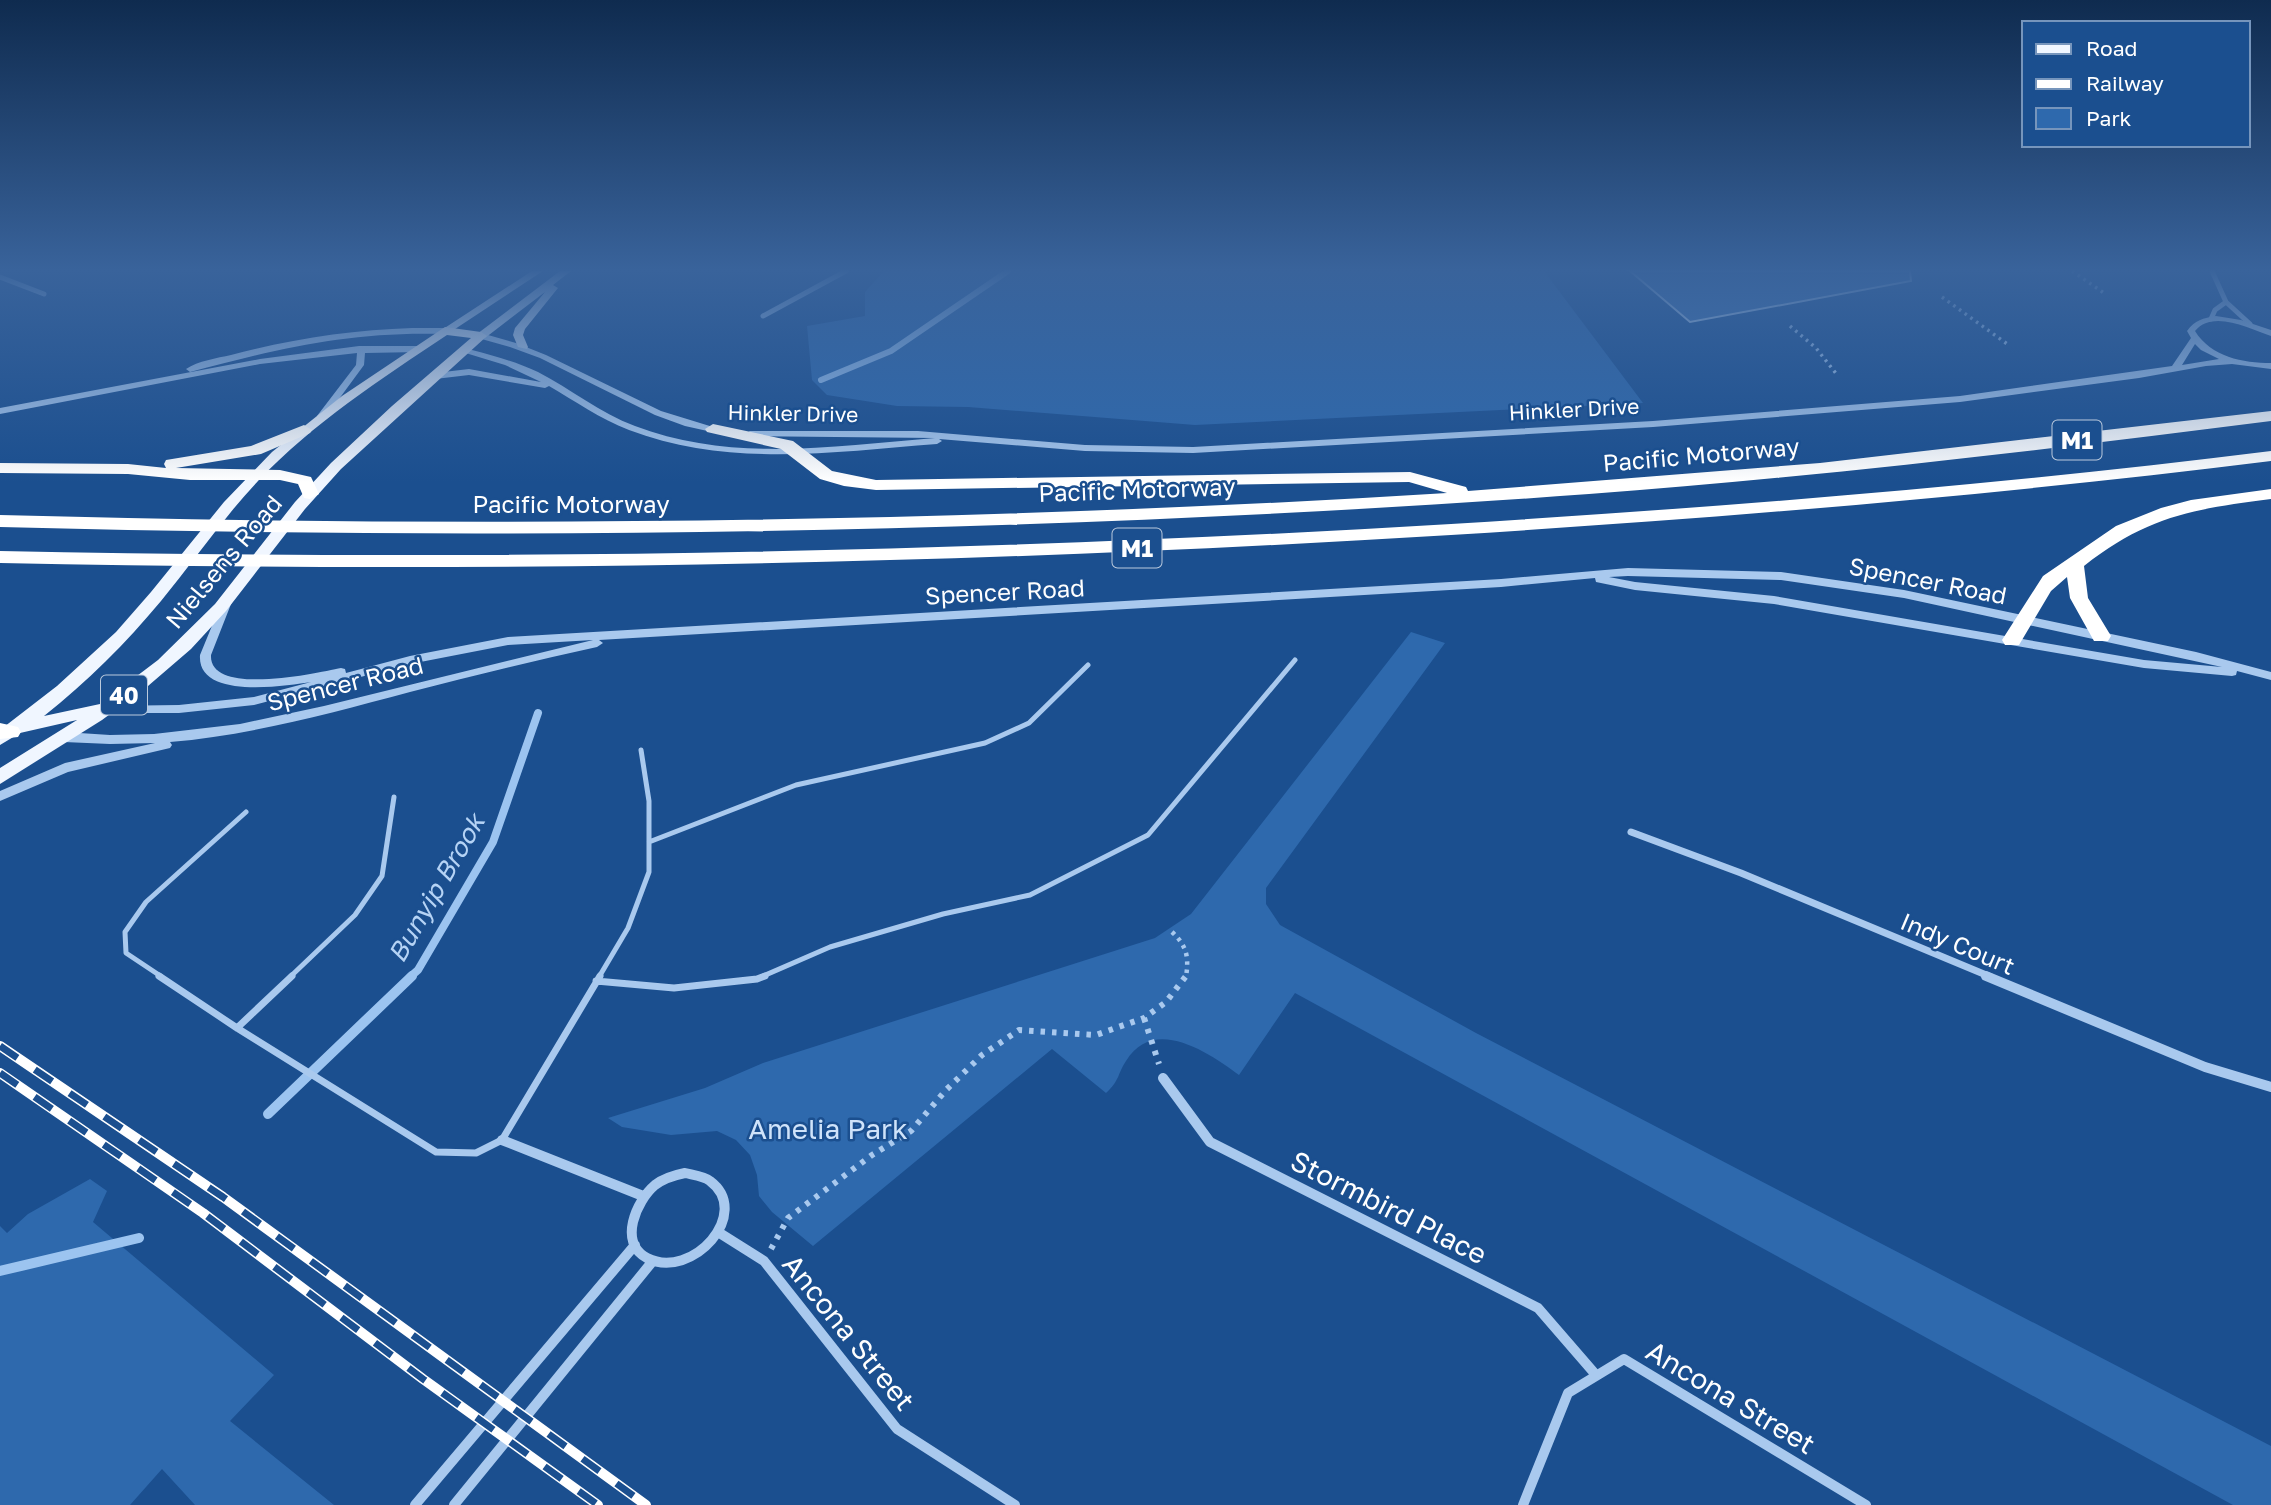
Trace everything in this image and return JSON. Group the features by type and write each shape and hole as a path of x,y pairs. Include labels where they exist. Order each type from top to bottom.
{"highway":[{"name":"Pacific Motorway","path":"0,521 311,528 862,524 1157,513 1667,483 1883,463 2271,416"},
{"path":"713,429 787,445 826,475 844,481 876,485 1278,477 1410,478 1479,496"},
{"path":"128,469 244,453 273,445 304,430"},
{"name":"M1","path":"0,557 495,563 902,557 1116,549 1330,538 1747,510 2103,478 2271,456"},
{"path":"0,468 128,469 190,475 300,478 308,485 310,494"},
{"path":"2012,640 2050,579 2075,564 2092,547 2114,533 2160,512 2186,505 2271,494"},
{"path":"2075,564 2079,598 2101,636"}],"main road":[{"name":"40","path":"418,349 430,341"},
{"name":"40","path":"463,351 475,341"},
{"path":"521,341 523,347"},
{"name":"Hinkler Drive","path":"418,349 463,351"},
{"name":"Nielsens Road","path":"4,734 86,670 158,595 243,489 304,430 418,349"},
{"name":"Nielsens Road","path":"0,777 104,710 184,646 230,596 310,494 372,431 463,351"},
{"path":"4,734 60,717 104,710"},
{"path":"4,734 64,737"}],"street":[{"name":"Hinkler Drive","path":"136,386 261,348 296,341"},
{"name":"Hinkler Drive","path":"501,341 551,359 652,412 713,429 776,435 905,433 1166,451 1653,424 1960,399 2139,375 2176,367 2235,361"},
{"path":"2176,367 2192,341"},
{"name":"Hinkler Drive","path":"2198,341 2212,353 2235,361 2271,366"},
{"name":"Hinkler Drive","path":"0,411 300,354 359,349 418,349"},
{"path":"322,416 360,365 362,355 359,349"},
{"name":"Hinkler Drive","path":"463,351 510,364 619,422 665,439 731,450 799,454 972,439"},
{"path":"435,376 449,372 476,372 559,388"},
{"name":"Spencer Road","path":"104,710 179,709 254,701 410,660 508,641 1628,572 1684,571 1782,576 1904,594 2196,656 2253,673"},
{"name":"Spencer Road","path":"1590,576 1635,586 1774,600 2144,664 2271,676"},
{"path":"230,596 205,660 211,672 225,681 253,683 295,679 410,660"},
{"name":"Spencer Road","path":"64,737 124,741 225,733 280,723 497,665 632,635"},
{"path":"0,796 71,766 225,733"},
{"name":"Indy Court","path":"1630,832 1741,873 2205,1067 2271,1087"},
{"name":"Stormbird Place","path":"1163,1078 1210,1142 1538,1308 1597,1375"},
{"path":"502,1140 643,1196"},
{"path":"700,1174 721,1189 725,1202 725,1217 709,1245 689,1259 666,1265 652,1262 642,1255 631,1233 632,1221 643,1196 670,1176 700,1174"},
{"name":"Ancona Street","path":"718,1232 764,1261 897,1429 1015,1505"},
{"path":"415,1505 635,1245"},
{"path":"454,1505 652,1262"},
{"name":"Ancona Street","path":"1523,1505 1568,1392 1624,1359 1866,1505"}],"lane":[{"path":"597,981 674,988 757,979 830,947 943,914 1030,895 1148,835 1295,660"},
{"path":"649,842 796,785 985,743 1029,723 1088,665"},
{"path":"246,813 146,902 125,932 126,953 237,1028 436,1152 476,1153 502,1140 628,928 649,872 649,801 641,750"},
{"path":"237,1028 355,915 382,876 394,797"}],"path":[{"path":"1807,341 1838,376"},
{"path":"2003,341 2010,346"},
{"path":"764,1261 788,1219 872,1155 911,1130 982,1055 1019,1030 1096,1035 1144,1018 1166,1002 1186,978 1189,959 1183,942 1172,933"},
{"path":"1144,1018 1163,1078"}],"green space":[{"path":"808,341 1597,341 1643,403 1195,425 968,407 897,406 827,395 812,380"},
{"name":"Amelia Park","path":"1411,632 1445,643 1266,888 1266,904 1280,925 1476,1033 2271,1446 2271,1505 2233,1505 1295,993 1239,1075 1213,1057 1182,1042 1166,1039 1151,1041 1138,1047 1106,1093 1052,1049 813,1246 772,1212 759,1196 757,1175 750,1155 736,1140 717,1131 671,1135 622,1127 608,1118 705,1088 763,1063 1155,938 1191,914"},
{"path":"90,1179 107,1191 93,1222 274,1375 230,1421 334,1505 195,1505 162,1469 130,1505 0,1505 0,1226 7,1233 28,1214"}],"waterway":[{"name":"Bunyip Brook","path":"821,380 891,351 905,341"},
{"name":"Bunyip Brook","path":"410,977 418,970 493,842 538,713"},
{"name":"Bunyip Brook","path":"268,1114 412,976"},
{"name":"Bunyip Brook","path":"0,1271 139,1238"}],"railway":[{"path":"0,1046 223,1197 646,1505"},
{"path":"0,1073 203,1213 423,1379 598,1505"}]}
